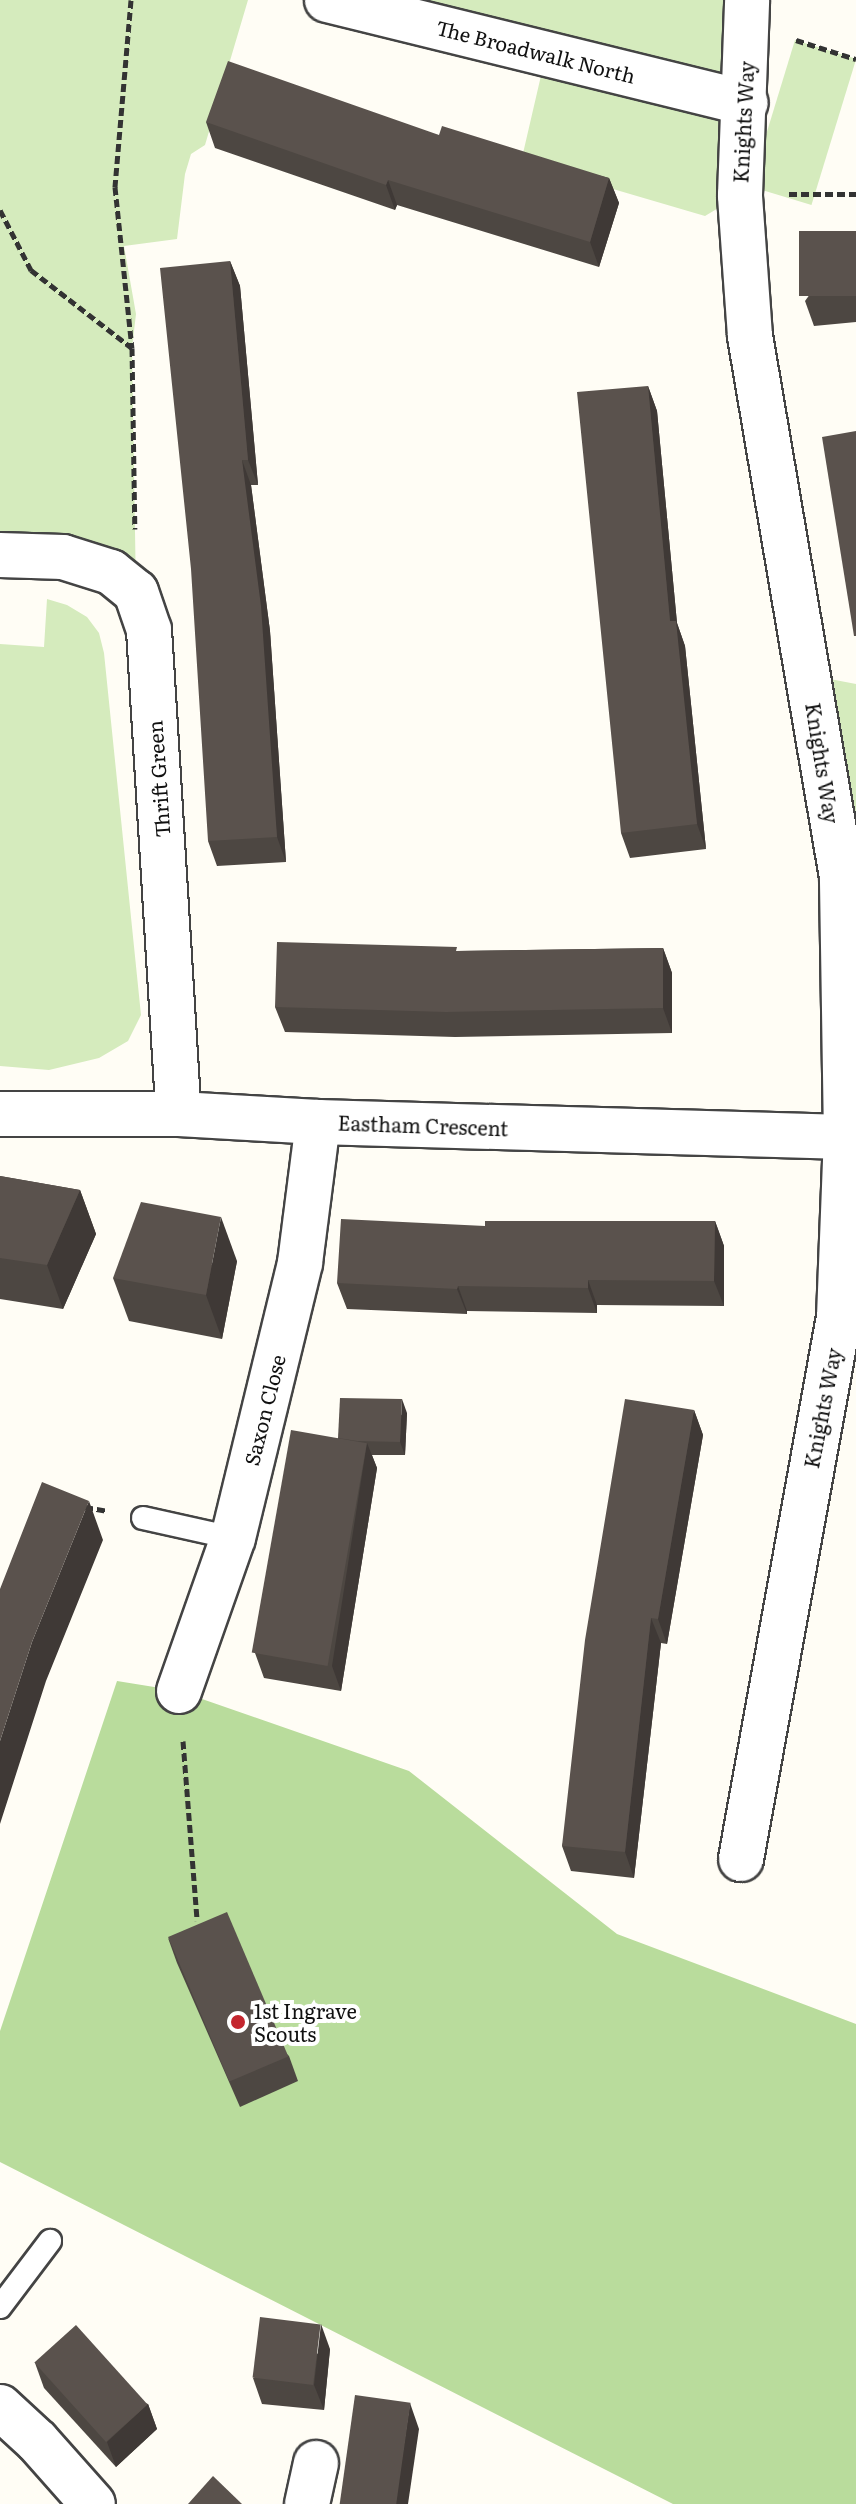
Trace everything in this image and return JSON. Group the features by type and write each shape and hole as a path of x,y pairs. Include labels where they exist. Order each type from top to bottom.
{"street":[{"name":"The Broadwalk North","path":"327,0 745,103"},
{"name":"Knights Way","path":"741,1859 839,1317 846,1137 842,877 750,336 740,195 747,11"},
{"path":"0,555 74,560 111,572 136,592"},
{"name":"Thrift Green","path":"136,592 149,630 179,1114"},
{"name":"Eastham Crescent","path":"0,1114 179,1114 318,1122 846,1137"},
{"name":"Saxon Close","path":"179,1691 233,1538 300,1263 318,1122"},
{"path":"0,2407 37,2441 93,2504"}],"lane":[{"path":"143,1518 233,1538"},
{"path":"0,2307 50,2241"}],"path":[{"path":"131,0 115,187 132,348 136,592"},
{"path":"747,11 856,59"},
{"path":"740,195 856,194"},
{"path":"0,210 31,270 132,348"},
{"path":"80,1506 143,1518"},
{"path":"179,1691 197,1920"}],"green space":[{"path":"0,0 248,0 205,145 191,154 185,174 177,239 124,246 136,314 132,348 136,592 0,557"},
{"path":"327,0 747,0 740,195 705,216 521,162 546,54"},
{"path":"795,40 856,59 811,205 750,186"},
{"path":"47,599 67,605 87,617 99,633 104,653 141,1015 128,1041 99,1058 49,1070 0,1066 0,644 44,647"},
{"path":"809,675 856,684 856,1101"},
{"path":"117,1681 179,1691 409,1771 617,1934 856,2024 856,2504 673,2504 0,2162 0,2031"}],"building":[{"path":"228,61 439,135 442,126 609,178 590,242 388,180 386,185 206,122"},
{"path":"799,231 856,231 856,296 799,296"},
{"path":"230,261 248,460 242,460 261,606 277,837 208,841 191,569 160,268"},
{"path":"648,386 670,621 676,621 697,824 621,833 577,392"},
{"path":"856,431 856,636 854,636 822,437"},
{"path":"277,942 457,947 456,951 663,948 663,1008 446,1012 275,1007"},
{"path":"0,1176 80,1190 47,1265 0,1258"},
{"path":"141,1202 221,1217 206,1295 113,1278"},
{"path":"341,1219 485,1226 485,1221 715,1221 714,1281 588,1280 588,1288 458,1286 457,1289 337,1283"},
{"path":"340,1398 402,1399 400,1442 338,1438"},
{"path":"625,1399 694,1410 658,1619 651,1618 625,1852 562,1846 585,1640"},
{"path":"291,1430 367,1443 328,1666 252,1653"},
{"path":"42,1482 89,1501 32,1642 0,1741 0,1589"},
{"name":"1st Ingrave Scouts","path":"227,1912 288,2057 229,2082 168,1937"},
{"path":"260,2317 321,2324 313,2385 253,2378"},
{"path":"76,2325 148,2405 106,2442 34,2362"},
{"path":"355,2395 410,2403 396,2504 340,2504"},
{"path":"213,2476 242,2504 188,2504"}],"place":[{"name":"1st Ingrave Scouts","path":"238,2022"}]}
